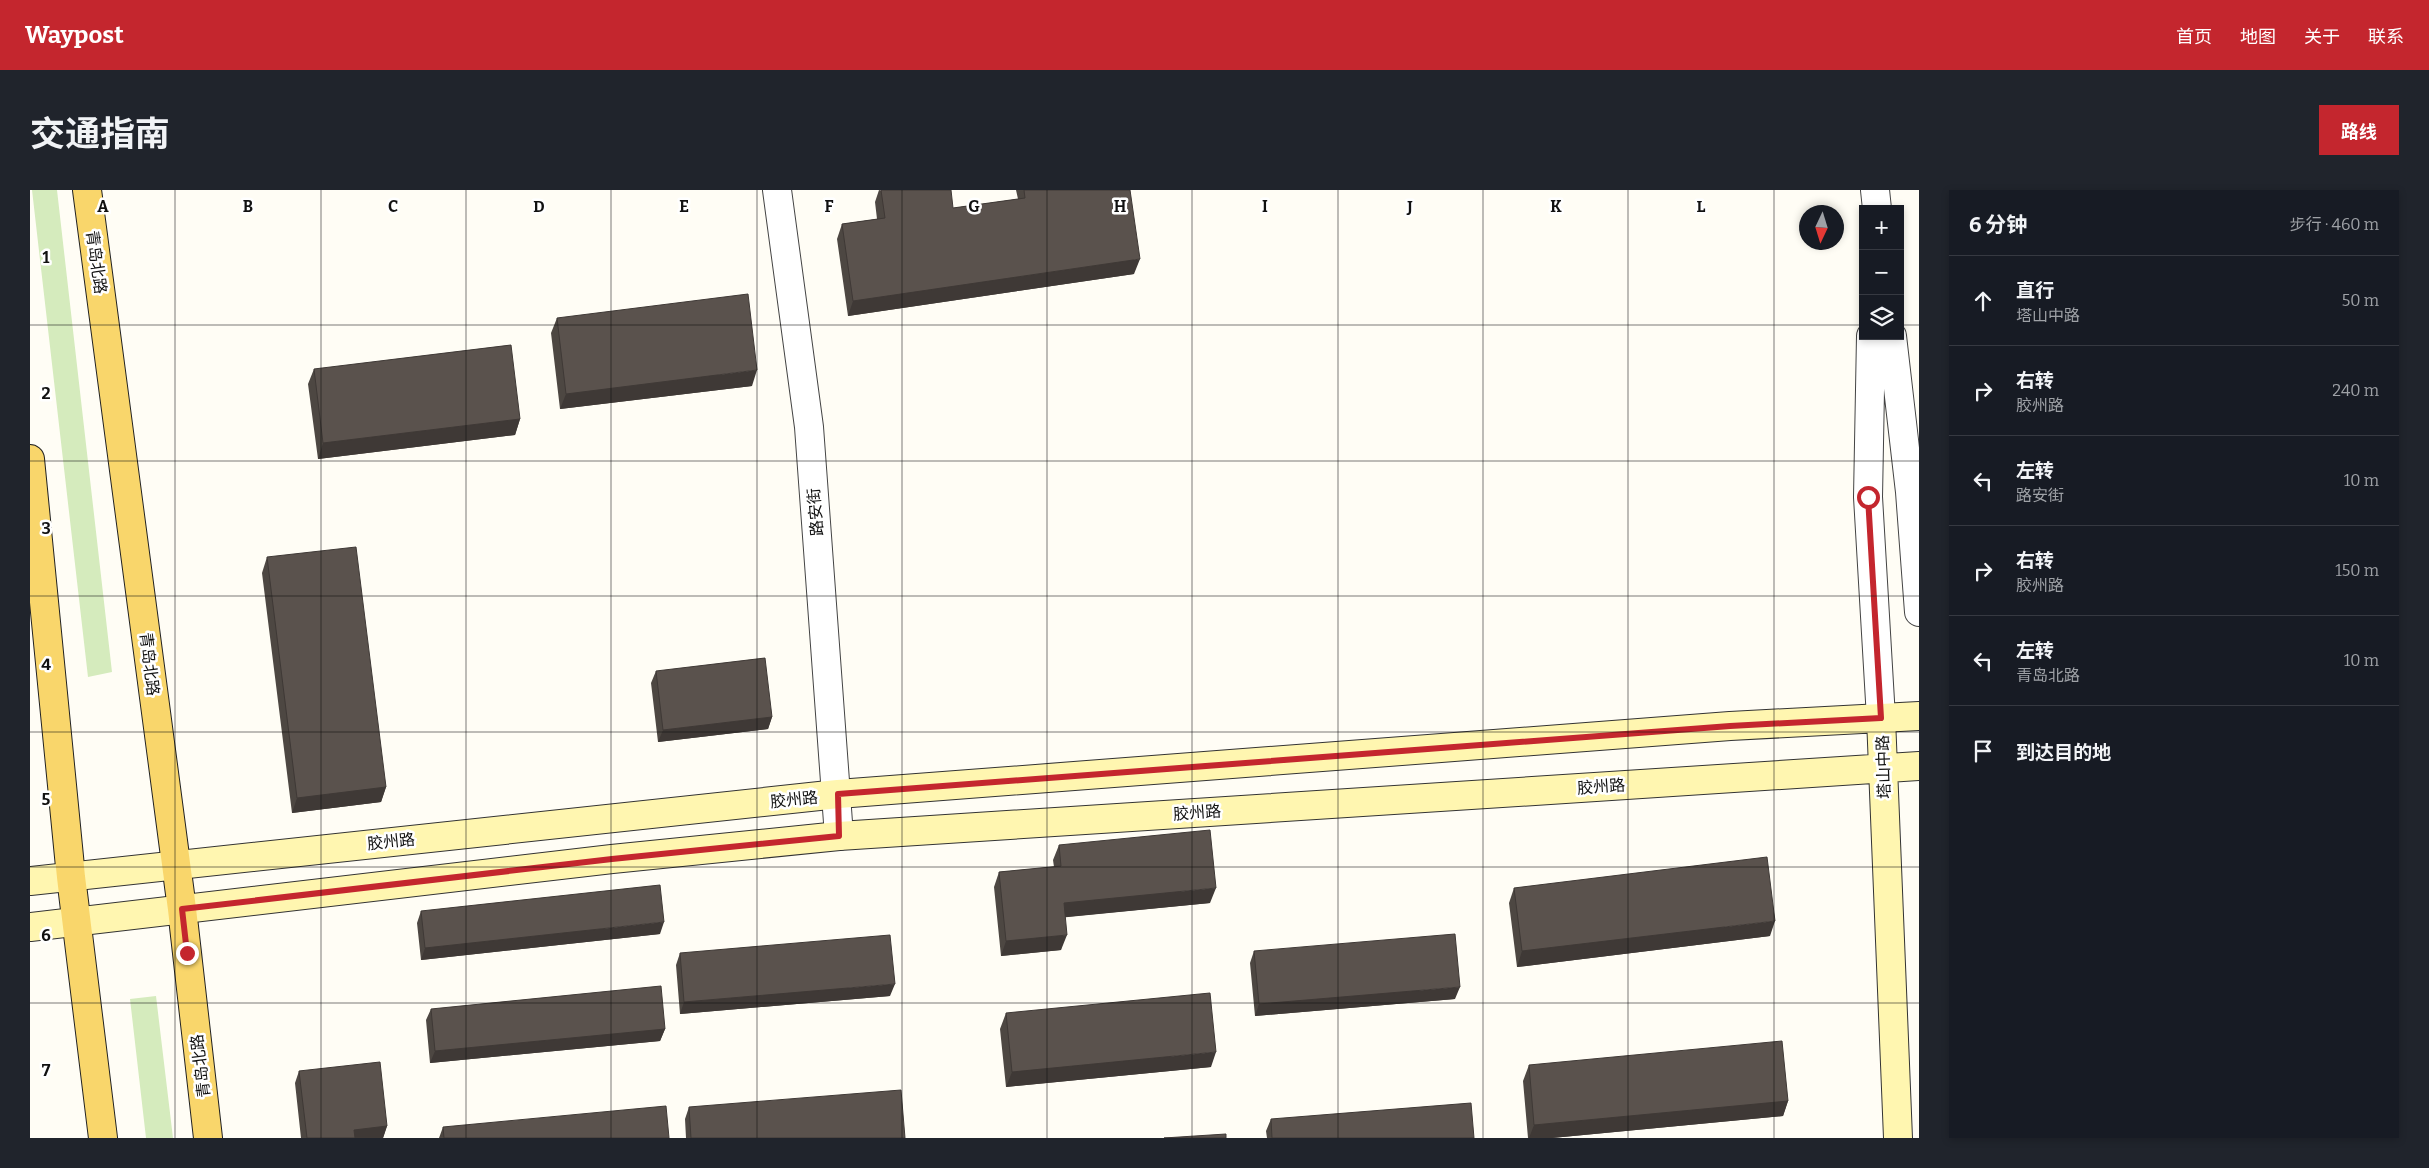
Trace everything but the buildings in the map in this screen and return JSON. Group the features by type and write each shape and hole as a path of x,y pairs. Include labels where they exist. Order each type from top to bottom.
{"main road":[{"name":"青岛北路","path":"87,190 182,909 208,1138"},
{"path":"30,459 70,877 77,920 103,1138"},
{"name":"胶州路","path":"30,881 838,794 1730,726 1919,716"},
{"name":"塔山中路","path":"1881,718 1898,1138"},
{"name":"胶州路","path":"30,927 612,859 839,836 1919,766"}],"street":[{"name":"路安街","path":"777,190 809,428 838,794 839,836"},
{"path":"1874,190 1875,205"},
{"name":"塔山中路","path":"1871,340 1868,497 1881,718"},
{"path":"1892,340 1910,492 1919,612"}],"green space":[{"path":"32,190 57,190 112,672 88,677"},
{"path":"156,996 173,1138 146,1138 130,999"}],"route":[{"path":"187,953 182,909 612,859 839,836 838,794 1730,726 1881,718 1868,497"}]}
